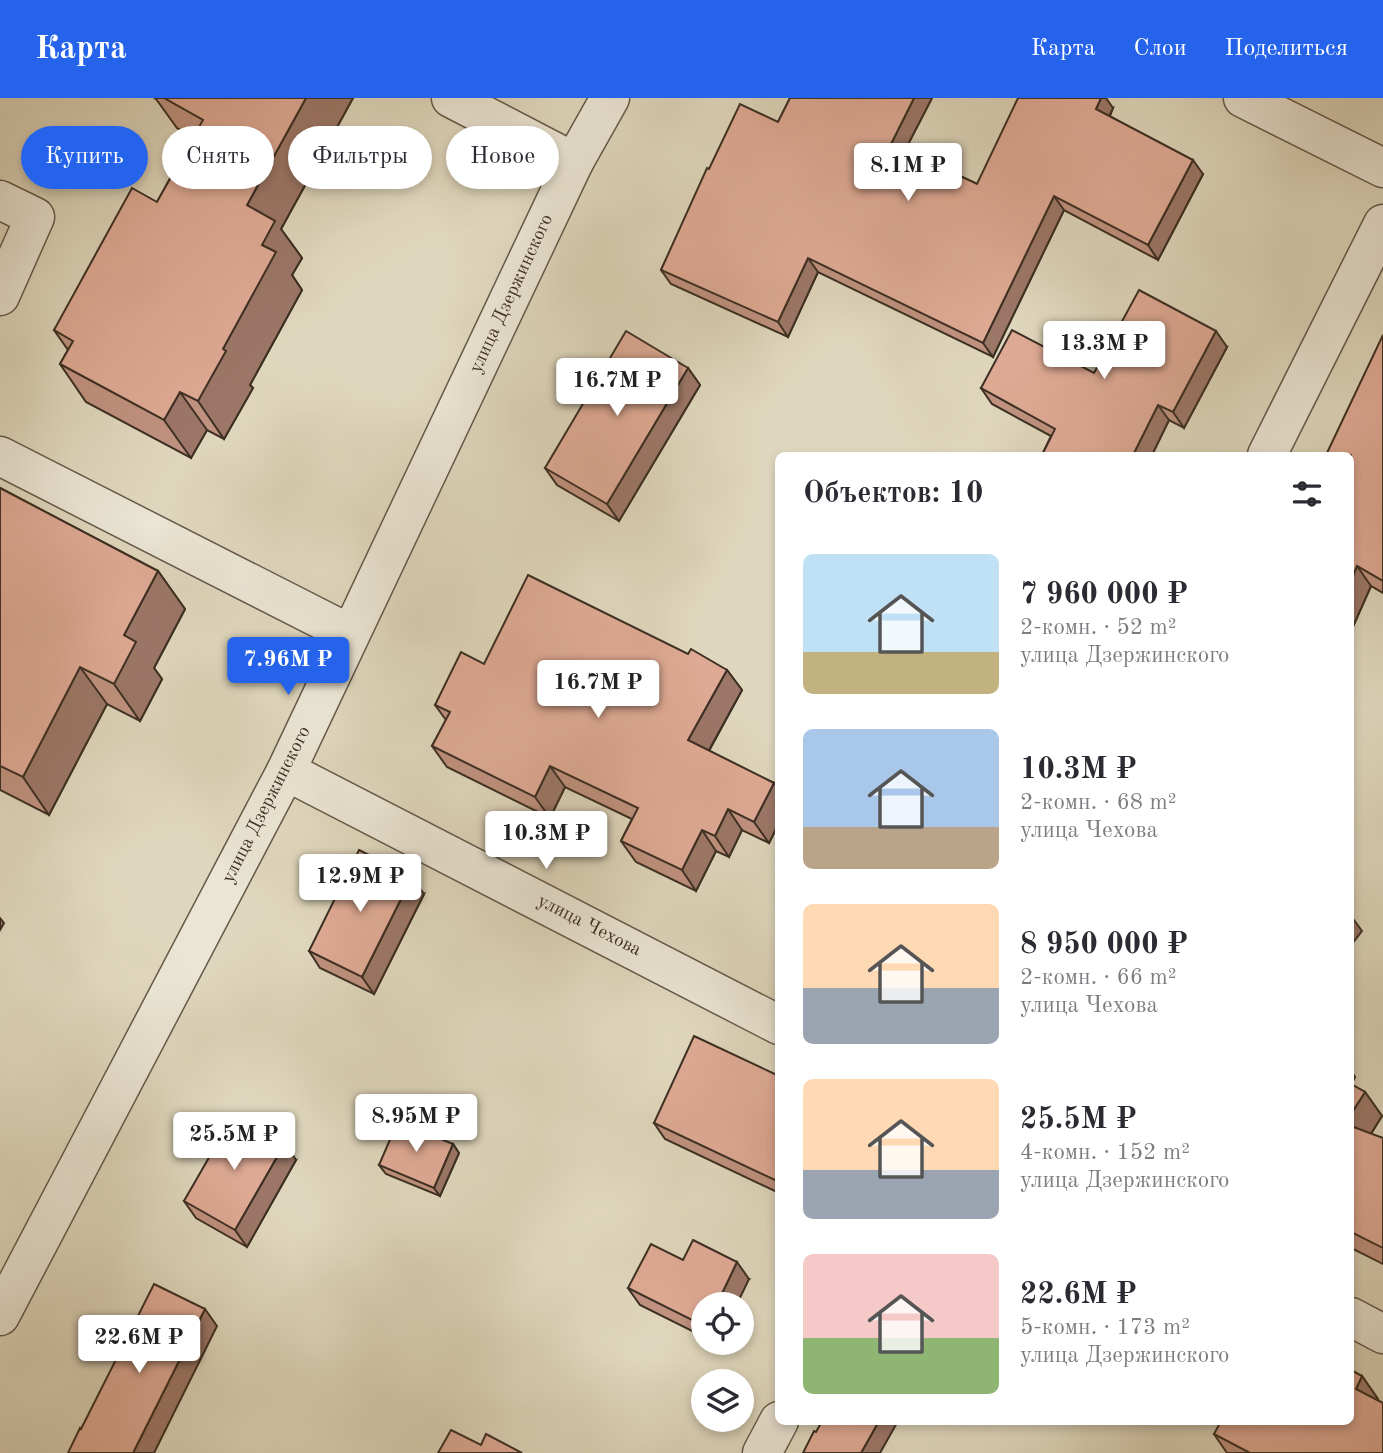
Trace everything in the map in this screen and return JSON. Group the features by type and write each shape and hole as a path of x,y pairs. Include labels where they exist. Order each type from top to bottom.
{"street":[{"path":"451,98 574,162"},
{"name":"улица Дзержинского","path":"0,1316 286,771 574,162 610,98"},
{"path":"1244,98 1383,168"},
{"path":"0,200 35,218 0,296"},
{"path":"1269,452 1383,224"},
{"path":"0,456 350,634"},
{"name":"улица Чехова","path":"286,771 775,1023"},
{"path":"1354,1320 1383,1334"},
{"path":"762,1453 777,1425"}],"building":[{"path":"164,98 306,98 291,126 288,126 274,156 274,126 200,126 203,120"},
{"path":"790,98 914,98 891,144 977,184 1018,98 1101,98 1096,109 1193,160 1148,245 1054,196 983,343 808,258 778,322 661,270 707,168 709,169 740,104 778,122"},
{"path":"131,189 157,202 164,189 256,189 247,205 275,221 262,245 276,252 198,401 180,392 164,420 60,364 73,341 54,330"},
{"path":"1139,290 1216,331 1173,412 1158,405 1134,452 1044,452 1055,429 981,388 1012,330 1094,373"},
{"path":"626,331 688,368 607,504 545,468"},
{"path":"1383,335 1383,581 1357,566 1354,573 1354,452 1327,452"},
{"path":"0,488 158,571 124,635 136,642 114,684 80,667 23,777 0,766"},
{"path":"528,575 688,654 691,649 727,670 688,740 774,783 754,822 728,809 715,836 702,830 682,870 621,841 638,808 550,766 535,797 432,746 450,712 435,705 461,652 484,664"},
{"path":"359,850 412,877 362,977 309,951"},
{"path":"694,1036 775,1074 775,1180 654,1123"},
{"path":"1354,1086 1365,1092 1354,1109"},
{"path":"234,1114 285,1143 235,1230 184,1201"},
{"path":"398,1121 453,1144 434,1188 379,1165"},
{"path":"1354,1127 1383,1138 1383,1248 1354,1234"},
{"path":"693,1240 737,1262 723,1292 691,1292 691,1320 628,1288 651,1244 683,1260"},
{"path":"154,1284 205,1309 133,1453 68,1453 81,1429"},
{"path":"1354,1372 1362,1376 1356,1389 1383,1403 1383,1453 1250,1453 1214,1434 1219,1425 1354,1425"},
{"path":"820,1425 877,1425 861,1453 803,1453 814,1431 816,1432"},
{"path":"451,1430 481,1445 486,1434 522,1453 438,1453"}]}
